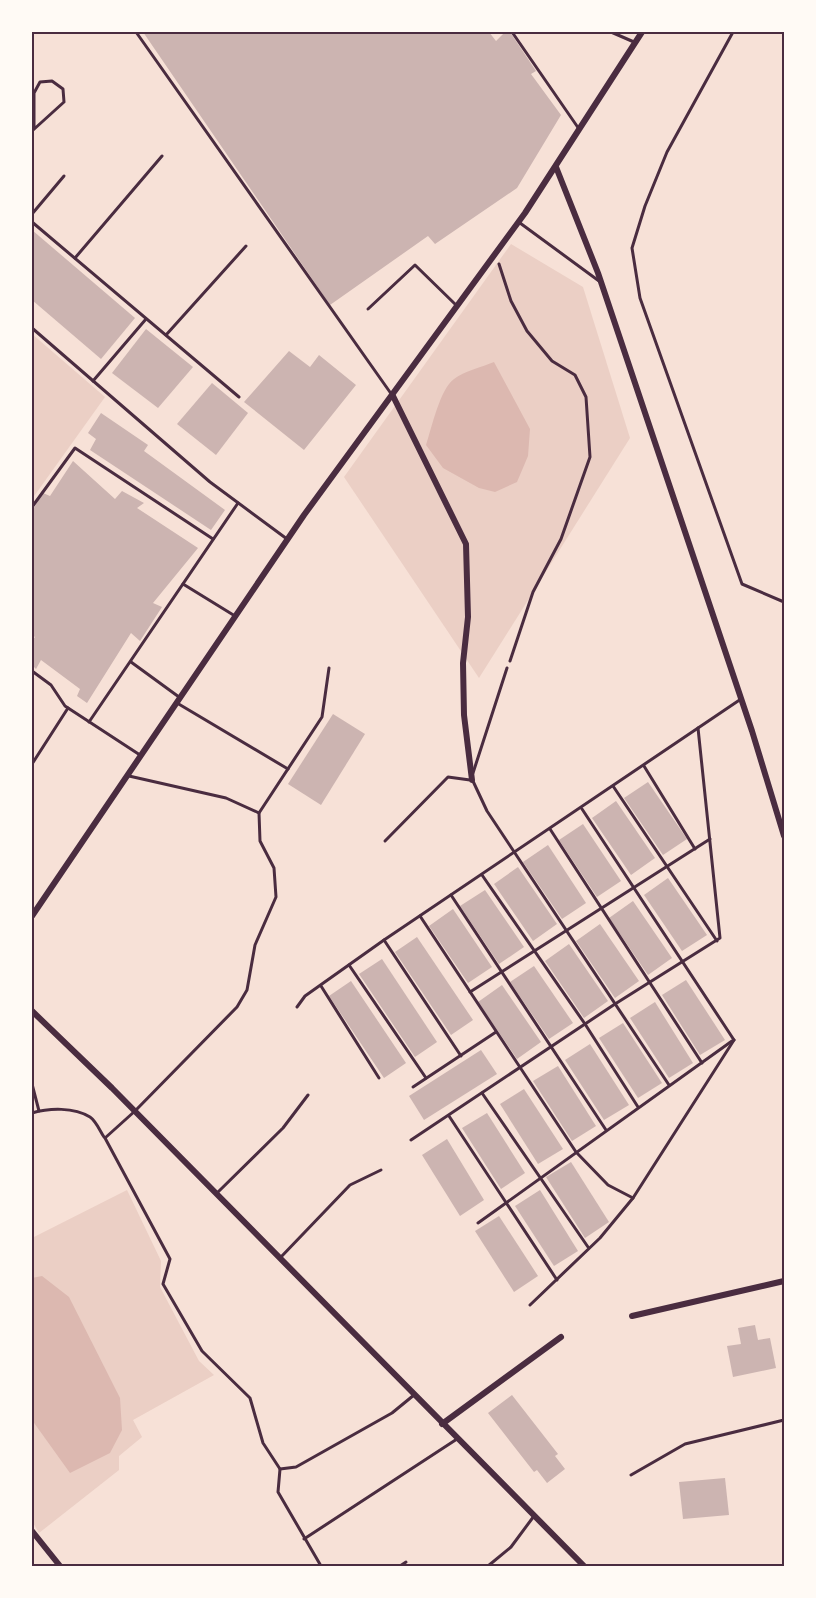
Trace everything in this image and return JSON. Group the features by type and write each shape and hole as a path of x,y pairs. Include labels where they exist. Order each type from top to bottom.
{"street":[{"path":"32,916 288,539 495,255 556,167 642,32"},
{"path":"556,167 601,282 741,699 784,836"},
{"path":"393,396 466,544 468,618 463,663 464,715 472,780"},
{"path":"32,1011 135,1111 584,1566"},
{"path":"632,1317 784,1281"},
{"path":"442,1424 561,1337"},
{"path":"32,1531 60,1566"}],"lane":[{"path":"136,32 393,396"},
{"path":"512,32 580,130"},
{"path":"611,32 635,42"},
{"path":"733,32 666,152 632,248 640,298 742,584 784,602"},
{"path":"52,81 63,89 64,102 33,129 34,93 40,82 52,81"},
{"path":"75,258 162,156"},
{"path":"32,214 64,176"},
{"path":"32,222 238,397"},
{"path":"518,222 601,282"},
{"path":"166,335 246,246"},
{"path":"368,309 414,265 457,306"},
{"path":"93,381 146,319"},
{"path":"32,328 210,482 288,539"},
{"path":"32,507 75,448 213,539"},
{"path":"89,722 238,503"},
{"path":"183,584 236,617"},
{"path":"131,662 179,701 288,769"},
{"path":"105,1138 135,1111 237,1007 247,990 255,945 276,897 274,868 260,842 260,813 322,717 329,668"},
{"path":"507,668 472,780 487,811 514,854 669,1085"},
{"path":"32,671 51,685 68,708 142,756"},
{"path":"297,1007 305,996 384,940 741,699"},
{"path":"32,764 68,708"},
{"path":"411,1140 615,1004 720,938 698,728"},
{"path":"644,766 694,849"},
{"path":"128,776 225,798 260,813"},
{"path":"385,841 448,777 472,780"},
{"path":"614,786 717,940"},
{"path":"581,808 734,1040"},
{"path":"550,829 702,1063"},
{"path":"470,992 710,839"},
{"path":"482,875 585,1024 638,1107"},
{"path":"451,895 606,1130"},
{"path":"420,916 576,1152 609,1185 633,1198"},
{"path":"384,940 461,1056"},
{"path":"349,965 426,1078"},
{"path":"320,986 379,1078"},
{"path":"413,1087 496,1032"},
{"path":"478,1223 734,1040"},
{"path":"530,1305 600,1238 633,1198 734,1040"},
{"path":"32,1084 39,1111"},
{"path":"482,1093 588,1247"},
{"path":"216,1194 283,1128 308,1095"},
{"path":"32,1113 39,1111 76,1112 92,1118 105,1138 170,1259 163,1284 202,1351 250,1398 263,1443 280,1469 278,1492 321,1566"},
{"path":"449,1115 557,1280"},
{"path":"279,1259 350,1185 381,1170"},
{"path":"280,1469 296,1467 392,1413 414,1395"},
{"path":"631,1474 686,1444 784,1420"},
{"path":"304,1539 457,1439"},
{"path":"488,1566 511,1547 534,1516"},
{"path":"400,1566 406,1563"}],"path":[{"path":"495,255 511,301 527,331 552,361 575,375 586,397 590,457 561,539 533,592 507,668"}],"shaded area":[{"path":"511,244 583,287 630,438 479,678 344,477"},
{"path":"32,334 105,397 32,499"},
{"path":"494,362 530,429 528,456 517,482 495,492 479,488 443,468 426,445 441,400 449,384 463,374"},
{"path":"127,1190 161,1261 160,1287 199,1361 214,1375 133,1420 142,1437 119,1456 119,1470 39,1533 32,1521 32,1238"},
{"path":"42,1276 69,1297 120,1398 122,1430 110,1453 70,1473 32,1420 32,1278"}],"building":[{"path":"143,32 489,32 496,41 505,32 510,32 536,71 531,74 561,115 517,188 435,244 428,236 330,305"},
{"path":"32,230 135,318 101,359 32,300"},
{"path":"146,329 193,367 158,408 112,373"},
{"path":"289,351 310,367 319,355 356,385 304,450 244,402"},
{"path":"212,383 248,413 216,455 177,424"},
{"path":"101,413 148,445 144,451 225,510 211,530 90,450 96,439 88,433"},
{"path":"73,461 115,499 122,491 144,503 137,508 198,548 153,603 162,607 140,641 131,633 87,703 77,696 80,689 41,660 36,669 32,665 32,641 35,637 32,635 32,511 43,493 50,496"},
{"path":"333,714 365,734 321,805 288,784"},
{"path":"648,782 687,839 663,855 624,798"},
{"path":"616,801 655,858 631,875 592,818"},
{"path":"583,824 621,881 597,897 559,840"},
{"path":"548,845 586,903 562,919 523,862"},
{"path":"518,867 557,924 533,941 494,884"},
{"path":"668,878 707,935 682,951 644,895"},
{"path":"485,890 524,947 499,964 460,906"},
{"path":"633,901 672,958 648,975 609,918"},
{"path":"453,909 492,967 468,983 429,926"},
{"path":"600,924 639,981 615,998 576,941"},
{"path":"417,937 473,1020 451,1035 395,952"},
{"path":"569,944 608,1001 584,1018 545,961"},
{"path":"382,959 437,1042 415,1057 359,974"},
{"path":"534,966 573,1023 549,1039 510,982"},
{"path":"686,980 725,1040 700,1055 662,995"},
{"path":"351,981 406,1063 384,1078 329,996"},
{"path":"502,985 541,1042 517,1059 478,1002"},
{"path":"655,1002 693,1063 669,1078 630,1018"},
{"path":"623,1023 662,1083 638,1098 599,1038"},
{"path":"590,1044 629,1105 604,1120 565,1060"},
{"path":"481,1050 497,1074 424,1120 409,1096"},
{"path":"558,1066 596,1126 572,1141 533,1081"},
{"path":"524,1089 563,1149 538,1164 500,1104"},
{"path":"487,1113 525,1173 501,1189 462,1128"},
{"path":"447,1139 484,1200 460,1216 422,1155"},
{"path":"571,1162 609,1222 585,1238 546,1177"},
{"path":"540,1190 578,1251 554,1266 515,1206"},
{"path":"499,1216 538,1276 514,1292 475,1231"},
{"path":"755,1325 758,1340 770,1338 776,1368 733,1377 727,1346 741,1344 738,1328"},
{"path":"512,1395 558,1454 555,1456 565,1469 547,1483 537,1470 534,1472 488,1413"},
{"path":"725,1478 729,1515 683,1519 679,1482"}]}
